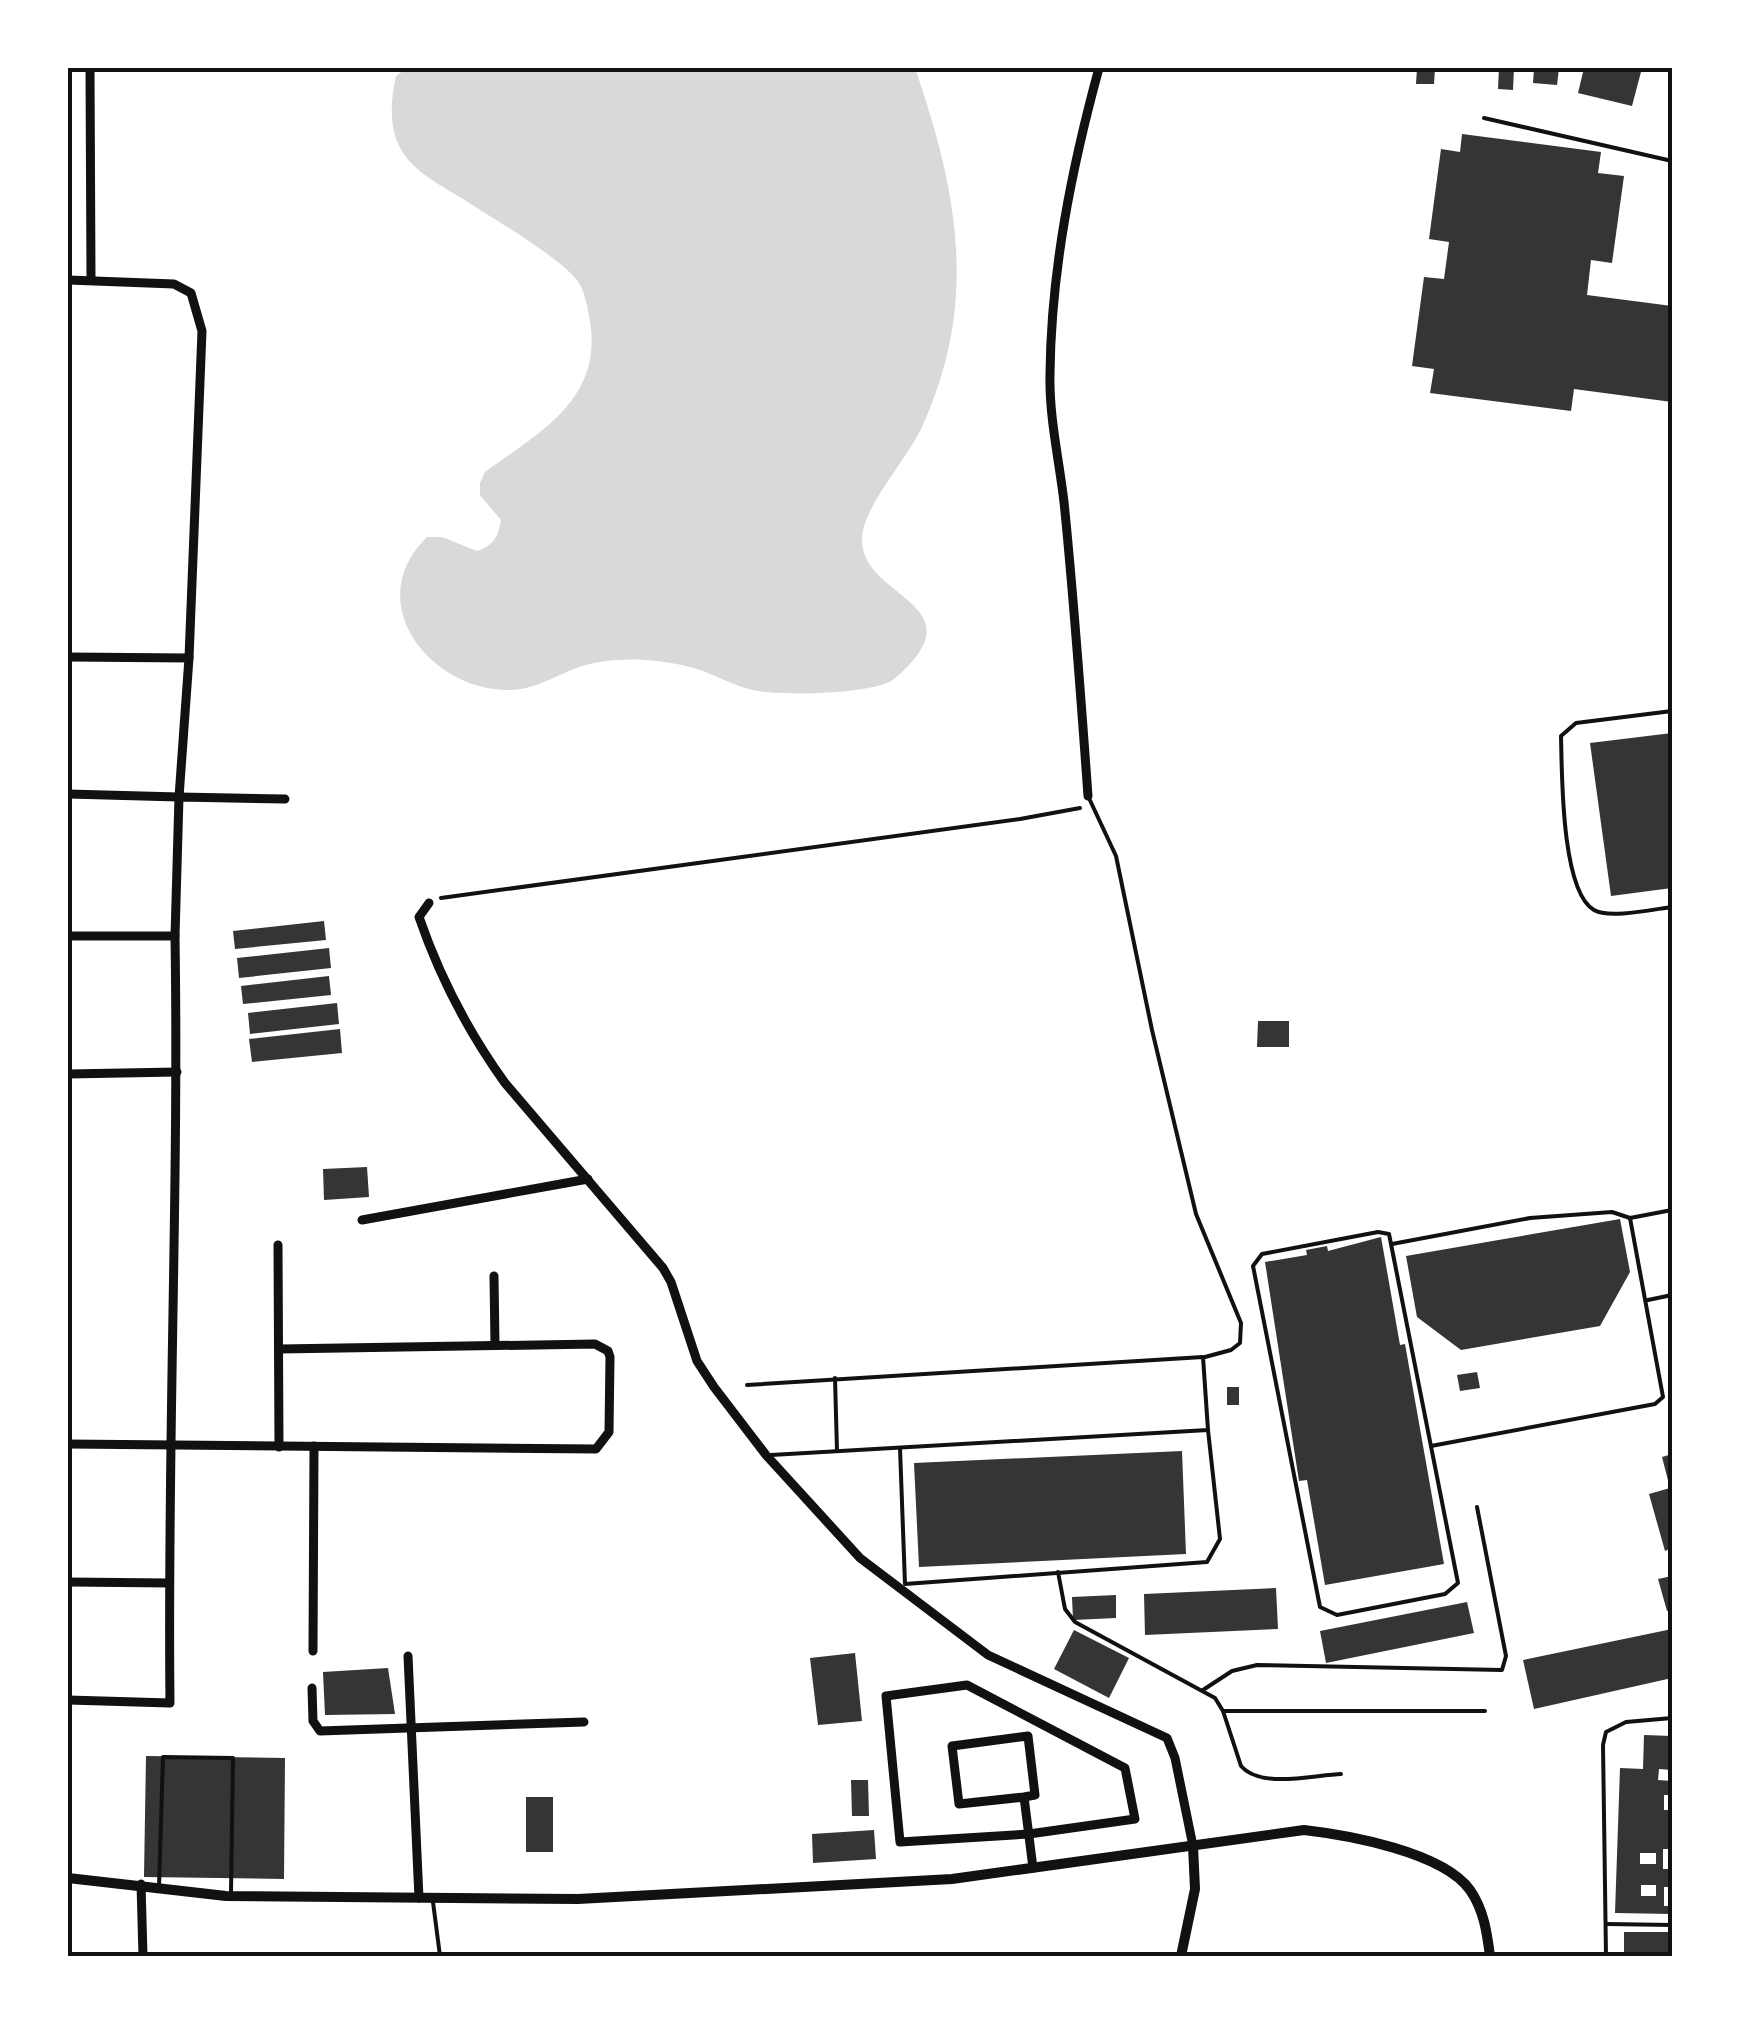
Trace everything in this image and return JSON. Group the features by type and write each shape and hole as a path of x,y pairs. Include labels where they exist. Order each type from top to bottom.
{"street":[{"path":"90,68 91,279"},
{"path":"1088,796 1050,373 1065,220 1076,152 1099,68"},
{"path":"68,280 174,284 191,294 202,331 175,936 170,1703 68,1700"},
{"path":"68,657 189,658"},
{"path":"68,794 285,799"},
{"path":"429,902 419,917 427,941 483,1052 663,1268 697,1361 766,1455 860,1558 988,1655 1167,1738 1175,1758 1193,1846 1195,1889 1181,1956"},
{"path":"68,936 175,936"},
{"path":"68,1074 177,1072"},
{"path":"362,1220 588,1179"},
{"path":"278,1245 279,1447"},
{"path":"494,1276 496,1345"},
{"path":"68,1444 596,1449 609,1432 608,1351 595,1344 280,1349"},
{"path":"312,1651 314,1446"},
{"path":"68,1582 169,1582"},
{"path":"408,1656 419,1898"},
{"path":"967,1685 1124,1768 1135,1819 1029,1834 900,1842 886,1696 967,1685"},
{"path":"312,1688 313,1721 320,1731 584,1722"},
{"path":"1028,1736 1035,1795 1024,1797 958,1804 952,1746 1028,1736"},
{"path":"1024,1797 1034,1868"},
{"path":"68,1878 231,1896 578,1899 952,1878 1304,1830 1351,1835 1446,1869 1468,1887 1482,1912 1490,1956"},
{"path":"140,1884 143,1956"}],"lane":[{"path":"1484,118 1672,161"},
{"path":"1672,711 1576,722 1561,736 1562,816 1580,896 1593,910 1604,914 1672,907"},
{"path":"747,1385 1204,1357 1231,1350 1240,1343 1241,1323 1196,1214 1116,856 1088,796"},
{"path":"1391,1244 1530,1218 1612,1212 1630,1218 1672,1210"},
{"path":"1431,1446 1655,1404 1663,1397 1630,1218"},
{"path":"1378,1232 1388,1234 1391,1244 1458,1583 1445,1594 1337,1615 1320,1607 1253,1266 1262,1254 1378,1232"},
{"path":"1646,1301 1672,1295"},
{"path":"900,1448 906,1584 1207,1562 1220,1539 1204,1357"},
{"path":"836,1378 837,1451"},
{"path":"766,1455 1208,1430"},
{"path":"1202,1690 1232,1671 1257,1664 1495,1672 1504,1669 1506,1656 1477,1506"},
{"path":"1058,1572 1066,1609 1075,1622 1214,1698 1223,1710 1246,1772 1263,1778 1341,1774"},
{"path":"1223,1710 1485,1711"},
{"path":"1606,1956 1606,1732 1626,1722 1672,1718"},
{"path":"159,1887 163,1757 233,1758 231,1896"},
{"path":"432,1897 440,1956"},
{"path":"1605,1924 1672,1925"}],"path":[{"path":"429,902 447,896 1036,816 1081,807 1088,796"}],"shaded area":[{"path":"407,68 915,68 951,204 956,291 940,381 922,427 869,513 862,539 866,558 877,574 908,600 926,627 923,645 895,678 863,689 779,693 741,687 686,666 629,660 587,665 510,690 481,686 454,676 431,659 413,638 403,614 400,588 408,562 427,537 442,537 477,551 494,540 501,520 480,495 485,472 544,429 575,396 591,354 591,328 584,293 571,274 531,242 429,178 406,157 393,128 392,107 396,76"}],"building":[{"path":"1417,68 1435,68 1434,84 1416,84"},
{"path":"1499,68 1514,68 1513,90 1498,89"},
{"path":"1534,68 1559,68 1557,85 1533,83"},
{"path":"1584,68 1642,68 1632,106 1578,93"},
{"path":"1462,134 1601,152 1598,173 1624,176 1612,263 1591,260 1587,295 1672,306 1672,402 1574,389 1571,411 1430,393 1434,369 1412,366 1424,277 1444,279 1449,242 1429,239 1441,149 1460,152"},
{"path":"1672,733 1672,888 1611,896 1590,743"},
{"path":"324,921 326,940 235,949 233,931"},
{"path":"329,948 331,968 239,978 237,958"},
{"path":"329,976 331,995 243,1004 241,986"},
{"path":"337,1003 339,1024 250,1034 248,1013"},
{"path":"1258,1021 1289,1021 1289,1047 1257,1047"},
{"path":"340,1029 342,1053 252,1062 249,1039"},
{"path":"367,1167 369,1197 324,1200 323,1169"},
{"path":"1620,1219 1630,1272 1600,1326 1461,1350 1417,1317 1406,1256"},
{"path":"1381,1237 1400,1345 1405,1344 1444,1564 1325,1585 1307,1480 1299,1481 1265,1262 1307,1255 1306,1250 1327,1246 1328,1251"},
{"path":"1477,1372 1480,1388 1460,1391 1457,1375"},
{"path":"1227,1387 1239,1387 1239,1405 1227,1405"},
{"path":"1182,1451 1186,1554 919,1567 914,1463"},
{"path":"1672,1454 1672,1548 1665,1551 1649,1494 1670,1488 1662,1457"},
{"path":"1672,1576 1672,1610 1667,1611 1658,1579"},
{"path":"1276,1588 1278,1629 1145,1635 1144,1594"},
{"path":"1116,1595 1116,1618 1073,1620 1072,1597"},
{"path":"1467,1602 1474,1633 1326,1663 1320,1631"},
{"path":"1672,1629 1672,1678 1534,1709 1523,1660"},
{"path":"1074,1630 1129,1658 1109,1698 1054,1669"},
{"path":"855,1653 862,1721 818,1725 810,1658"},
{"path":"388,1668 395,1714 325,1715 323,1672"},
{"path":"1644,1735 1672,1736 1672,1770 1659,1769 1658,1780 1672,1781 1672,1795 1664,1795 1664,1810 1672,1810 1672,1849 1663,1849 1663,1869 1672,1869 1672,1887 1664,1887 1664,1906 1672,1906 1672,1914 1615,1913 1620,1768 1643,1769","holes":["1640,1853 1656,1853 1656,1864 1640,1864","1641,1885 1656,1885 1656,1896 1641,1896"]},
{"path":"146,1756 285,1758 284,1879 144,1877"},
{"path":"851,1780 868,1780 869,1816 852,1816"},
{"path":"526,1797 553,1797 553,1852 526,1852"},
{"path":"874,1830 876,1859 813,1863 812,1834"},
{"path":"1624,1932 1672,1932 1672,1953 1624,1956"}]}
